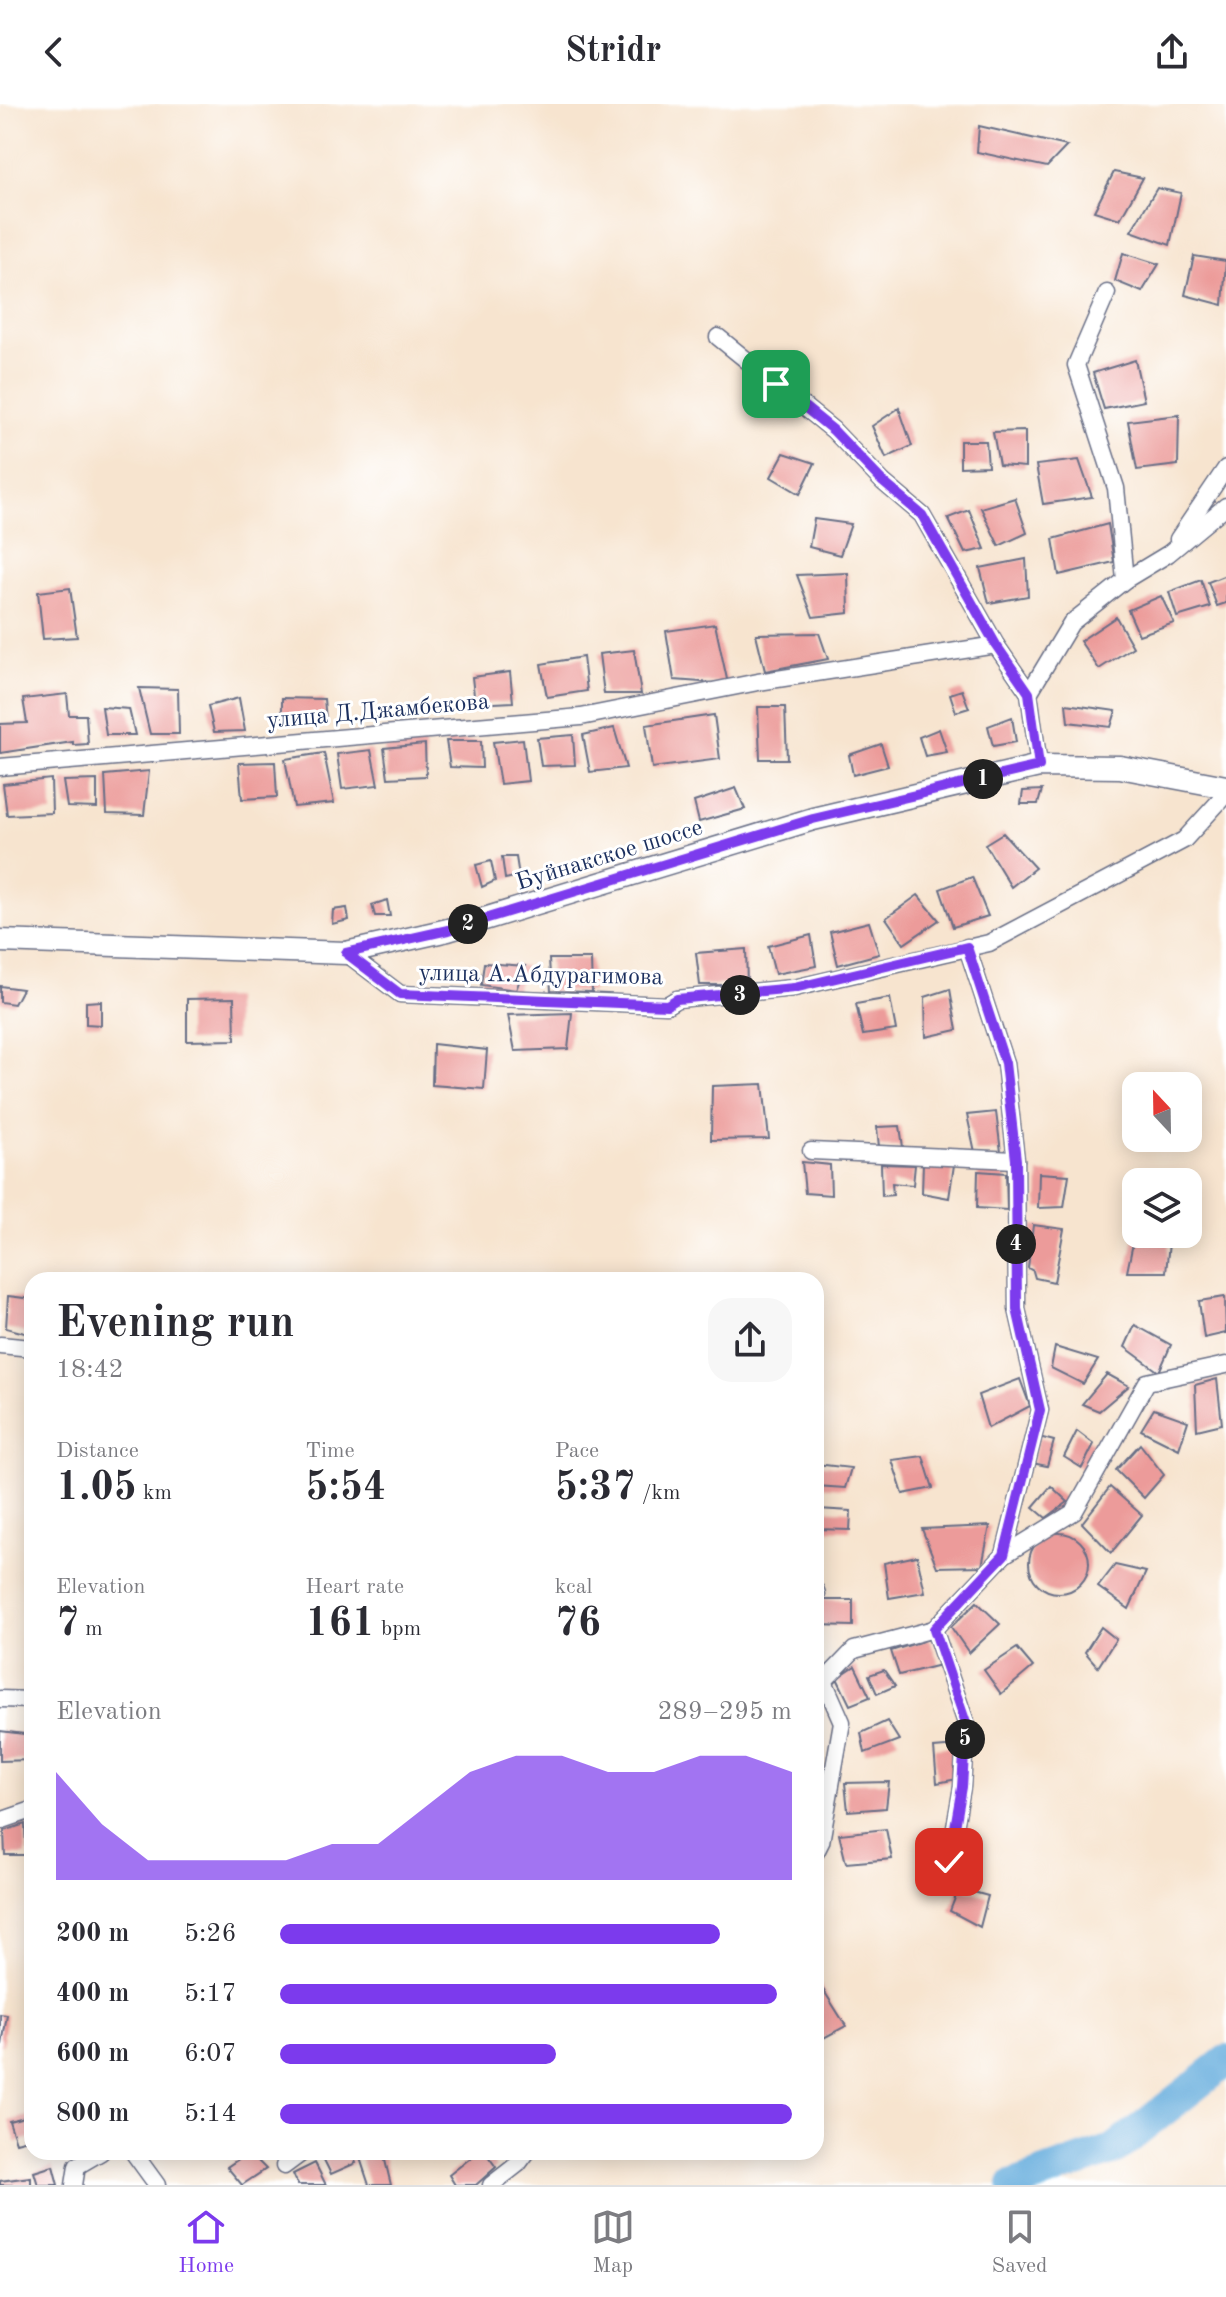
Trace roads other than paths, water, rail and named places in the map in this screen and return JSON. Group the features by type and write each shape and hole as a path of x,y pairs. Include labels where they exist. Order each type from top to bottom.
{"main road":[{"name":"Буйнакское шоссе","path":"0,941 346,953 448,930 813,819 1039,766 1120,767 1226,787"}],"street":[{"path":"1107,293 1076,365 1116,488 1125,580"},
{"path":"718,337 833,430 883,482 922,515 996,645 1029,693 1039,766"},
{"path":"1168,554 1226,468"},
{"path":"1029,693 1071,623 1125,580 1168,554 1226,506"},
{"name":"улица Д.Джамбекова","path":"0,767 581,717 758,682 996,645"},
{"name":"улица А.Абдурагимова","path":"346,953 400,994 667,1005 677,999 794,988 989,943 1184,840 1226,794"},
{"path":"967,947 1005,1063 1016,1160 1017,1309 1040,1410 1004,1555"},
{"path":"811,1151 1016,1160"},
{"path":"0,1345 24,1347"},
{"path":"824,1678 854,1650 934,1629 1004,1555 1074,1512 1147,1382 1226,1365"},
{"path":"934,1629 966,1723 962,1787 949,1862"},
{"path":"824,1689 842,1722 824,1812"},
{"path":"0,1699 24,1700"},
{"path":"0,1821 24,1813"},
{"path":"74,2185 77,2166 87,2160"},
{"path":"139,2160 157,2185"},
{"path":"284,2166 292,2160"},
{"path":"491,2185 521,2160"}],"waterway":[{"path":"1014,2185 1115,2149 1226,2061"}]}
